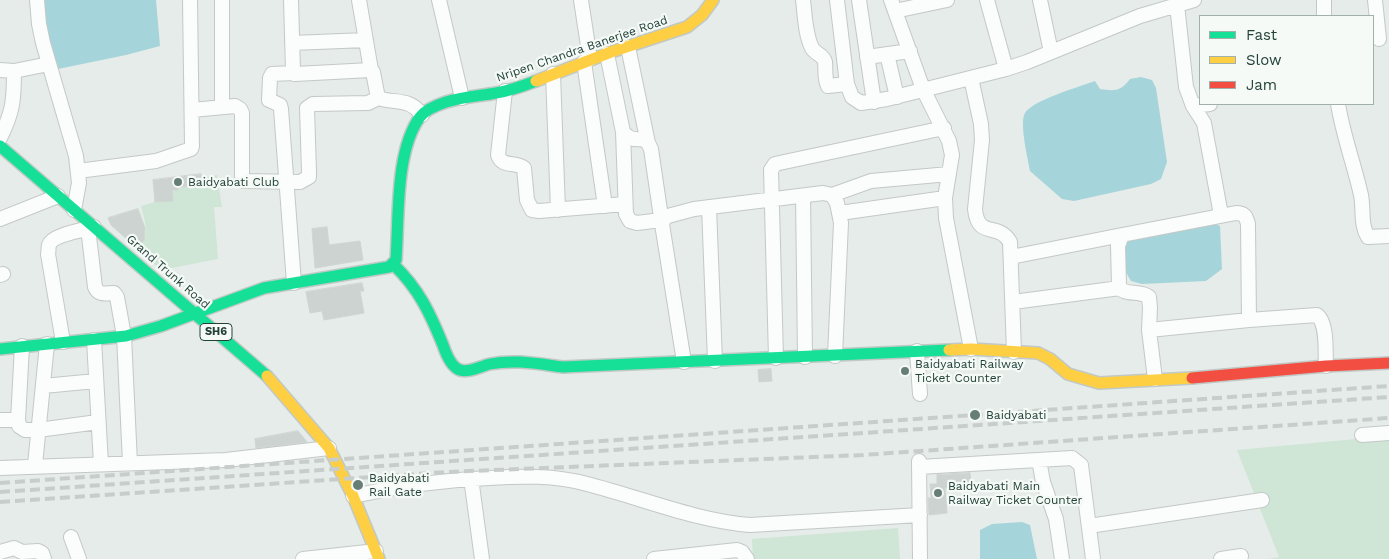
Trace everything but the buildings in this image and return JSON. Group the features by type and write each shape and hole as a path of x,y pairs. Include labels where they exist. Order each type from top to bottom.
{"street":[{"path":"37,0 39,24 76,156 79,184 74,210"},
{"path":"78,171 156,161 189,150 192,146 190,0"},
{"path":"222,0 222,107"},
{"path":"292,0 294,73"},
{"path":"359,0 371,70 374,72 378,98"},
{"path":"439,0 462,98"},
{"path":"581,0 605,206"},
{"name":"Nripen Chandra Banerjee Road","path":"422,115 442,104 462,98 505,91 587,60 687,26 698,20 716,0"},
{"path":"803,0 809,38 812,48 824,61 828,86 847,84"},
{"path":"837,0 847,84 852,97 861,103 897,97 1006,69 1167,4 1194,0"},
{"path":"859,0 874,102"},
{"path":"947,0 893,5 923,89 949,141 952,155 945,198 946,218 971,349"},
{"path":"988,0 1006,69"},
{"path":"1040,0 1051,52"},
{"path":"1324,0 1324,15"},
{"path":"1375,0 1380,39"},
{"path":"1167,4 1186,87 1193,106 1204,123 1222,215"},
{"path":"292,43 366,40"},
{"path":"628,47 648,143 651,149 684,362"},
{"path":"867,57 910,51"},
{"path":"607,54 623,132 625,204 626,214 630,221 637,223 661,222 668,216 709,207 823,193 832,195 871,181 949,174"},
{"path":"887,54 897,97"},
{"path":"0,70 14,71 49,64"},
{"path":"294,283 281,108 280,105 269,100 268,95 272,74 371,70"},
{"path":"0,138 10,117 14,92 14,71"},
{"path":"553,74 558,210"},
{"path":"971,78 981,124 982,140 975,209 976,217 979,224 986,229 1006,235 1010,242 1014,352"},
{"path":"505,91 498,155 504,164 519,164 524,168 527,200 532,210 558,210 625,204"},
{"path":"0,349 124,336 158,327 245,294 294,283 389,267 393,264 396,260 403,168 414,129 422,115 418,110 406,102 378,98 368,103 309,106 307,108 308,177 300,182 286,182 243,180 242,113 240,109 235,106 192,110"},
{"path":"1193,106 1202,105"},
{"path":"1338,105 1361,198 1362,224 1368,237 1389,236"},
{"path":"776,358 771,170 776,164 944,128"},
{"path":"623,132 628,138 633,140 643,139 648,143"},
{"name":"Grand Trunk Road","path":"0,146 74,210 91,228 269,378 329,448 353,496 377,555"},
{"path":"832,195 840,212 841,223 835,356"},
{"path":"0,219 58,196"},
{"path":"803,196 805,357"},
{"path":"840,212 945,198"},
{"path":"709,207 715,361"},
{"path":"1011,257 1222,215 1242,213 1246,216 1248,224 1249,320"},
{"path":"62,342 48,254 49,245 59,237 91,228 95,287 102,294 114,293 117,297 124,336 130,463"},
{"path":"1120,288 1118,246 1122,235"},
{"path":"393,264 408,277 420,293 429,309 450,361 456,368 462,371 492,363 507,362 563,367 971,349 1038,353 1050,359 1068,374 1099,383 1389,363"},
{"path":"1012,302 1120,288 1127,293 1145,293 1149,297 1149,330 1155,379"},
{"path":"1149,330 1317,315 1322,319 1324,325 1326,366"},
{"path":"94,340 101,464"},
{"path":"35,465 47,344"},
{"path":"22,346 19,426 24,430 38,430 98,422"},
{"path":"917,352 920,394"},
{"path":"43,386 96,381"},
{"path":"0,420 18,420"},
{"path":"1362,434 1389,433"},
{"path":"0,468 35,465 226,460 329,448"},
{"path":"920,559 919,464 1072,458 1081,465 1093,559"},
{"path":"1039,460 1043,482 1056,519 1062,559"},
{"path":"353,496 426,482 472,478 541,477 587,484 725,523 741,524 920,515"},
{"path":"472,478 482,559"},
{"path":"1089,526 1262,500"},
{"path":"72,538 79,559"},
{"path":"0,552 14,548 22,552 38,551 42,553 44,559"},
{"path":"660,559 738,550 747,559"},
{"path":"303,559 377,555"},
{"path":"1222,559 1241,556"}],"green space":[{"path":"217,175 222,207 214,207 218,259 161,270 139,251 146,229 141,206 155,202 173,201 172,190 178,190 178,187 202,185 201,178"},
{"path":"1389,436 1389,559 1268,559 1279,557 1237,450"},
{"path":"898,528 900,559 753,559 752,539"}],"water":[{"path":"41,0 156,0 160,46 58,69 41,29"},
{"path":"1141,77 1152,80 1156,88 1167,162 1161,179 1151,184 1074,201 1062,199 1030,171 1024,141 1023,118 1030,108 1046,99 1095,81 1100,89 1113,90 1120,88 1130,79"},
{"path":"1208,221 1220,226 1222,269 1206,281 1142,284 1131,281 1121,264 1125,246 1131,235"},
{"path":"1022,522 1030,525 1037,559 980,559 980,530 992,524"}],"railway":[{"path":"0,483 1389,386"},
{"path":"0,492 1389,397"},
{"path":"0,502 446,472 863,455 1389,418"}],"traffic: fast":[{"path":"0,349 126,336 161,326 264,288 389,267 396,260 402,166 412,131 422,114 446,102 506,91 536,81"},
{"path":"0,146 267,376"},
{"path":"393,264 410,283 423,302 451,363 464,371 490,364 508,362 526,362 563,367 949,350"}],"traffic: slow":[{"path":"536,81 611,52 687,27 702,15 713,0"},
{"path":"949,350 971,349 1038,353 1050,359 1068,374 1099,383 1192,378"},
{"path":"267,376 329,448 353,496 379,559"}],"traffic: jam":[{"path":"1192,378 1326,366 1389,363"}],"place":[{"name":"Baidyabati Club","path":"178,182"},
{"name":"Baidyabati Railway Ticket Counter","path":"905,371"},
{"name":"Baidyabati","path":"975,415"},
{"name":"Baidyabati Rail Gate","path":"358,485"},
{"name":"Baidyabati Main Railway Ticket Counter","path":"938,493"}]}
